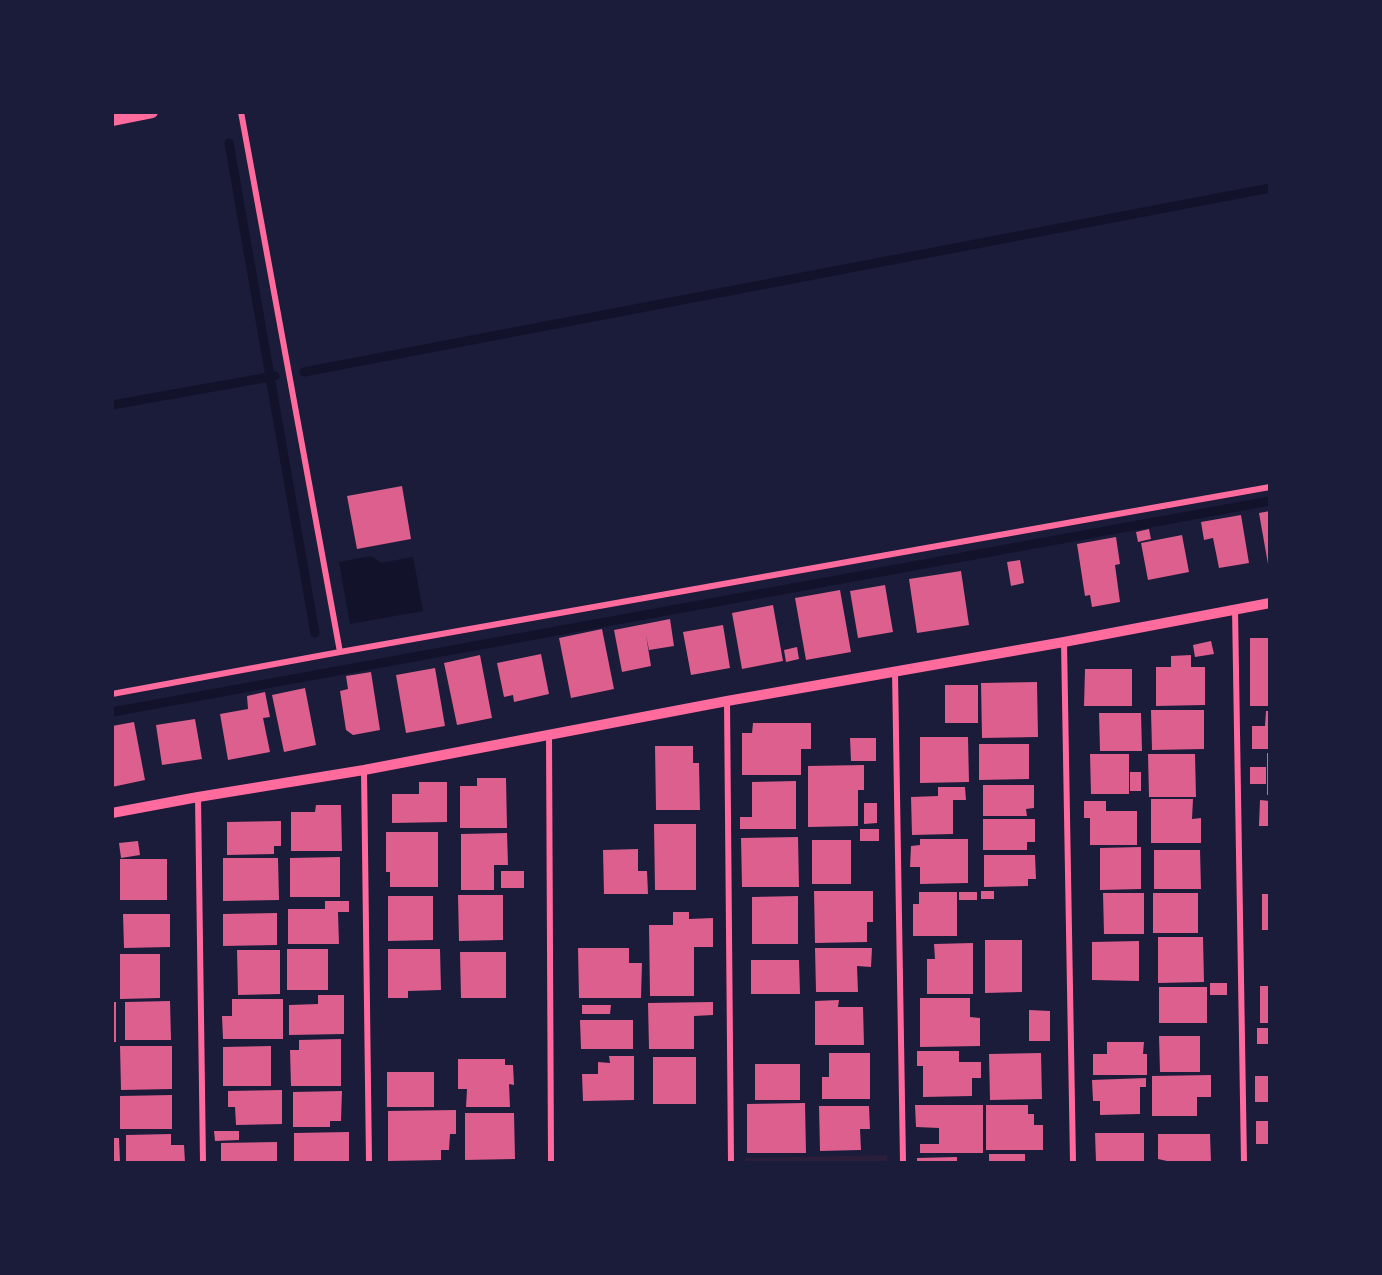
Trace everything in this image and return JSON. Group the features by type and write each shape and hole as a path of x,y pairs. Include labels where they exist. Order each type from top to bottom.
{"main road":[{"path":"112,120 153,112"}],"street":[{"path":"241,112 339,652"},
{"path":"112,694 1269,487"},
{"path":"112,813 364,770 727,701 1064,642 1269,603"},
{"path":"1235,609 1244,1162"},
{"path":"1064,642 1073,1162"},
{"path":"895,672 903,1162"},
{"path":"727,701 731,1162"},
{"path":"549,736 551,1162"},
{"path":"364,770 369,1162"},
{"path":"198,797 203,1162"}],"shaded area":[{"path":"371,556 381,563 413,557 423,611 350,624 339,562"},
{"path":"887,1155 887,1162 745,1162 745,1158"}],"building":[{"path":"402,486 411,539 357,549 347,496"},
{"path":"1270,511 1270,564 1268,564 1259,513"},
{"path":"1241,515 1249,563 1219,568 1213,538 1204,540 1201,522"},
{"path":"1149,529 1151,539 1138,542 1136,532"},
{"path":"1182,535 1189,572 1148,580 1141,543"},
{"path":"1116,537 1120,564 1115,565 1120,602 1092,607 1090,595 1085,596 1077,544"},
{"path":"1020,560 1024,583 1011,586 1007,562"},
{"path":"961,571 969,625 917,633 909,579"},
{"path":"885,585 893,632 858,638 850,591"},
{"path":"840,590 851,652 806,660 795,598"},
{"path":"773,605 783,661 742,669 732,613"},
{"path":"670,619 674,646 649,650 646,635 651,666 622,672 614,630"},
{"path":"723,625 730,668 691,675 683,632"},
{"path":"602,629 614,689 571,698 559,638"},
{"path":"1250,638 1270,638 1270,706 1250,706"},
{"path":"1211,641 1214,654 1195,657 1193,645"},
{"path":"797,647 799,659 786,662 784,650"},
{"path":"541,654 549,694 514,702 513,695 504,697 497,663"},
{"path":"480,655 492,718 457,725 444,663"},
{"path":"1191,655 1191,667 1205,667 1205,705 1156,706 1156,667 1171,667 1171,656"},
{"path":"435,668 445,726 406,733 396,675"},
{"path":"1085,669 1132,669 1132,706 1084,706"},
{"path":"371,672 380,730 353,735 346,730 340,691 348,689 346,676"},
{"path":"1037,682 1038,737 982,738 981,683"},
{"path":"945,685 978,685 978,723 945,723"},
{"path":"305,688 316,745 284,752 272,695"},
{"path":"265,692 270,717 263,718 270,752 228,760 220,714 248,709 247,696"},
{"path":"1151,710 1204,710 1204,749 1152,750"},
{"path":"1266,711 1270,711 1270,749 1252,749 1252,726 1265,726"},
{"path":"1099,713 1141,713 1142,751 1100,751"},
{"path":"195,719 202,759 162,765 156,725"},
{"path":"134,722 145,780 112,787 112,726"},
{"path":"753,723 811,723 811,749 801,749 801,775 742,775 742,733 752,733"},
{"path":"920,737 968,737 969,782 920,783"},
{"path":"850,738 876,738 876,761 851,761"},
{"path":"979,744 1029,744 1029,779 979,780"},
{"path":"655,746 693,746 693,763 699,763 700,810 656,810"},
{"path":"1267,753 1270,753 1270,795 1267,795"},
{"path":"1090,754 1129,754 1129,794 1091,794"},
{"path":"1148,754 1195,754 1196,797 1149,797"},
{"path":"864,765 864,790 858,790 858,826 808,827 808,766"},
{"path":"1250,767 1266,767 1266,784 1250,784"},
{"path":"1130,772 1141,772 1141,791 1130,791"},
{"path":"477,778 506,778 507,828 460,828 460,786 477,786"},
{"path":"796,781 796,829 740,829 740,817 752,817 752,782"},
{"path":"419,782 447,782 447,822 392,823 392,794 419,794"},
{"path":"983,785 1034,785 1034,808 1026,809 1027,816 983,816"},
{"path":"938,787 965,787 966,800 953,800 953,834 912,835 911,797 938,796"},
{"path":"1151,799 1193,799 1192,819 1201,818 1201,843 1151,843"},
{"path":"1260,800 1270,801 1270,826 1259,826"},
{"path":"1084,801 1106,801 1106,811 1137,811 1137,845 1090,845 1090,818 1084,818"},
{"path":"864,803 877,803 877,823 864,824"},
{"path":"316,805 341,805 342,851 291,851 291,812 315,812"},
{"path":"983,819 1035,819 1035,842 1027,842 1027,850 983,850"},
{"path":"281,821 281,846 274,846 274,854 227,855 227,822"},
{"path":"654,824 696,824 696,890 655,890"},
{"path":"860,829 879,829 879,841 860,841"},
{"path":"386,832 438,832 438,887 390,887 390,872 386,872"},
{"path":"507,833 508,865 494,865 494,890 461,890 461,834"},
{"path":"798,837 799,887 742,887 741,838"},
{"path":"920,839 968,839 968,883 920,884 920,867 910,867 911,846 920,845"},
{"path":"812,840 851,840 851,884 812,884"},
{"path":"138,841 140,855 121,858 119,843"},
{"path":"1141,847 1141,889 1100,890 1100,848"},
{"path":"638,849 638,871 647,871 648,894 604,894 603,850"},
{"path":"1154,850 1200,850 1201,889 1154,889"},
{"path":"984,855 1035,855 1036,879 1028,879 1028,886 984,887"},
{"path":"340,857 340,897 290,897 290,858"},
{"path":"223,858 278,858 279,900 223,901"},
{"path":"120,859 167,859 167,900 120,900"},
{"path":"501,871 524,871 524,888 501,888"},
{"path":"814,891 873,891 873,922 867,922 867,942 815,943"},
{"path":"981,891 994,891 994,899 981,899"},
{"path":"919,892 957,892 957,936 913,936 913,904 919,904"},
{"path":"959,892 977,892 977,900 959,900"},
{"path":"1103,893 1144,893 1144,934 1104,934"},
{"path":"1153,893 1198,893 1198,933 1153,933"},
{"path":"1262,894 1270,894 1270,930 1262,930"},
{"path":"458,895 503,895 503,940 459,941"},
{"path":"388,896 433,896 433,940 388,941"},
{"path":"798,896 798,944 752,944 752,897"},
{"path":"325,901 349,901 349,912 338,912 339,944 288,944 288,909 325,909"},
{"path":"673,912 689,912 689,919 713,918 713,947 694,947 694,996 650,996 649,925 673,925"},
{"path":"277,913 277,945 223,946 223,914"},
{"path":"123,914 170,914 170,947 124,948"},
{"path":"1158,937 1203,937 1204,982 1158,983"},
{"path":"985,940 1022,940 1022,992 985,993"},
{"path":"1139,941 1139,981 1092,980 1092,942"},
{"path":"973,943 973,994 927,994 927,959 935,959 934,944"},
{"path":"578,948 629,948 629,963 642,963 641,998 579,998"},
{"path":"815,948 872,948 871,967 857,966 858,992 816,992"},
{"path":"287,949 328,949 328,990 287,990"},
{"path":"388,949 440,949 441,990 408,991 408,998 388,998"},
{"path":"237,950 280,950 280,994 238,995"},
{"path":"460,952 506,952 506,998 461,998"},
{"path":"120,954 160,954 160,998 120,999"},
{"path":"751,960 799,960 800,994 751,994"},
{"path":"1210,983 1227,983 1227,995 1210,995"},
{"path":"1260,986 1270,986 1270,1023 1260,1023"},
{"path":"1159,987 1207,987 1207,1023 1159,1023"},
{"path":"318,995 344,995 344,1034 289,1035 289,1005 318,1004"},
{"path":"920,998 970,998 970,1017 980,1018 980,1046 920,1047"},
{"path":"232,999 283,999 283,1039 223,1039 222,1016 232,1016"},
{"path":"839,1000 838,1007 863,1007 864,1045 815,1045 815,1001"},
{"path":"170,1001 171,1040 125,1040 125,1002"},
{"path":"112,1002 116,1002 116,1042 112,1042"},
{"path":"713,1002 713,1015 694,1016 694,1049 649,1049 648,1003"},
{"path":"582,1005 611,1005 610,1014 582,1014"},
{"path":"1029,1010 1050,1011 1050,1041 1029,1041"},
{"path":"580,1020 633,1020 633,1049 581,1049"},
{"path":"1257,1028 1270,1028 1270,1044 1257,1044"},
{"path":"1159,1036 1200,1036 1200,1072 1160,1072"},
{"path":"341,1039 341,1086 291,1086 290,1050 299,1050 299,1040"},
{"path":"1107,1042 1144,1042 1143,1054 1147,1054 1147,1075 1093,1075 1093,1054 1107,1054"},
{"path":"120,1046 172,1046 172,1089 121,1090"},
{"path":"271,1046 271,1086 223,1086 223,1047"},
{"path":"917,1051 959,1051 959,1062 981,1062 981,1078 972,1078 972,1096 923,1097 923,1066 917,1066"},
{"path":"829,1053 870,1053 870,1099 822,1099 822,1077 829,1077"},
{"path":"1041,1053 1042,1099 990,1100 989,1054"},
{"path":"609,1056 634,1056 634,1100 583,1101 582,1074 598,1074 598,1062 610,1063"},
{"path":"653,1057 696,1057 696,1104 653,1104"},
{"path":"458,1059 505,1059 505,1065 513,1065 514,1085 509,1084 510,1107 466,1107 467,1089 458,1089"},
{"path":"755,1064 800,1064 800,1100 755,1100"},
{"path":"387,1072 434,1072 434,1107 387,1107"},
{"path":"1211,1075 1211,1097 1197,1097 1197,1116 1152,1116 1152,1076"},
{"path":"1255,1076 1270,1076 1270,1102 1255,1102"},
{"path":"1146,1078 1146,1087 1140,1087 1140,1114 1100,1115 1100,1101 1093,1101 1092,1080"},
{"path":"282,1090 282,1124 236,1125 235,1107 228,1107 228,1091"},
{"path":"342,1091 341,1121 330,1121 330,1127 293,1127 293,1092"},
{"path":"172,1095 172,1129 120,1129 120,1096"},
{"path":"805,1103 806,1153 747,1153 747,1104"},
{"path":"915,1105 983,1105 983,1153 920,1153 920,1144 939,1144 939,1128 916,1127"},
{"path":"986,1105 1028,1105 1028,1114 1034,1114 1034,1125 1043,1125 1043,1150 986,1150"},
{"path":"819,1106 869,1106 870,1129 860,1129 861,1150 820,1151"},
{"path":"456,1110 456,1134 450,1134 449,1150 441,1150 441,1160 388,1161 388,1111"},
{"path":"465,1113 514,1113 515,1159 465,1160"},
{"path":"1256,1121 1270,1121 1270,1144 1256,1144"},
{"path":"214,1131 239,1131 239,1140 215,1141"},
{"path":"349,1132 349,1162 294,1162 294,1133"},
{"path":"1095,1133 1144,1133 1144,1162 1096,1162"},
{"path":"171,1134 171,1145 184,1145 185,1162 126,1162 126,1135"},
{"path":"1158,1134 1210,1134 1211,1162 1167,1162 1158,1159"},
{"path":"112,1138 119,1138 120,1162 112,1162"},
{"path":"277,1142 277,1162 221,1162 221,1143"},
{"path":"989,1154 1025,1154 1025,1162 989,1162"},
{"path":"957,1157 957,1162 917,1162 917,1158"}],"waterway":[{"path":"229,143 315,633"},
{"path":"304,372 1270,188"},
{"path":"112,405 275,376"},
{"path":"112,712 1270,501"}]}
